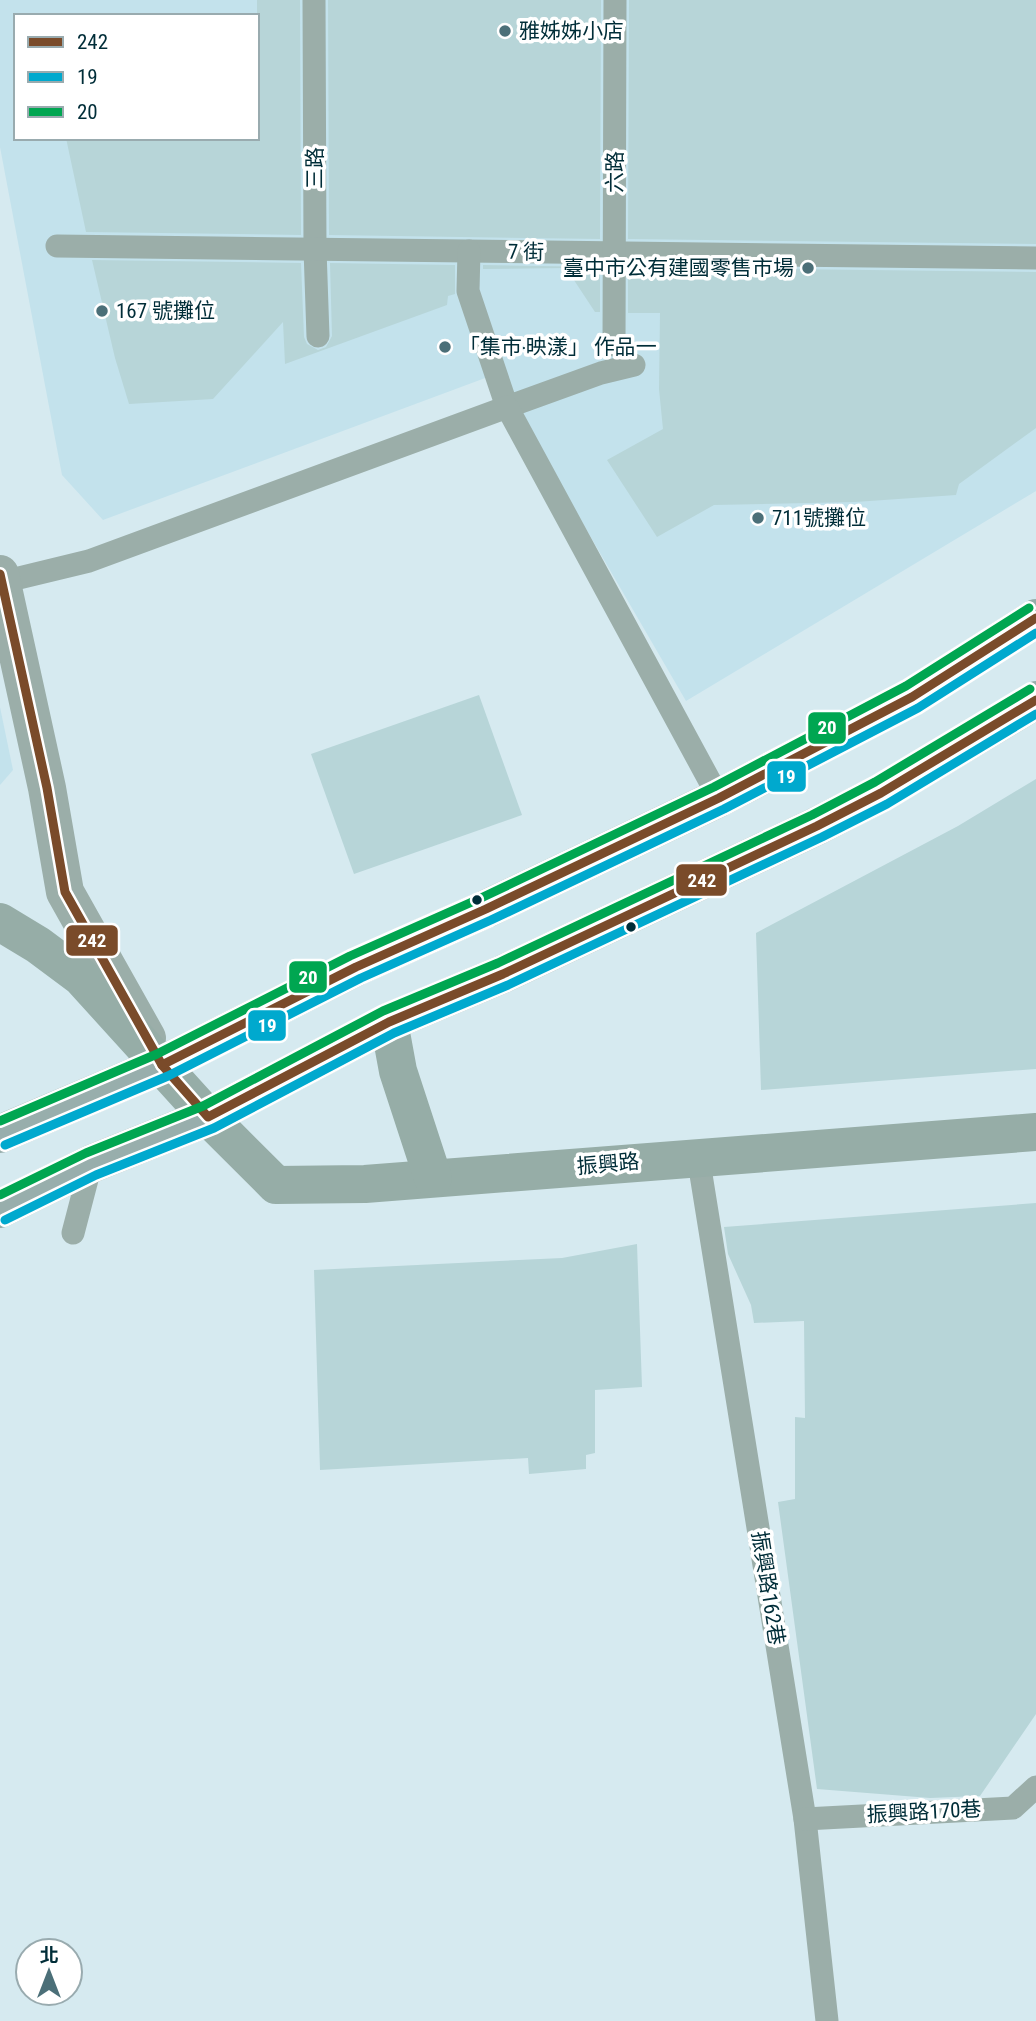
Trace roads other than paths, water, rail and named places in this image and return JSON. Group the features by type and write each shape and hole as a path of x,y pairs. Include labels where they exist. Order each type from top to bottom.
{"main road":[{"path":"0,1134 162,1065 356,967 486,909 719,798 912,697 1036,618"},
{"path":"0,1209 91,1164 208,1117 389,1022 503,974 817,826 881,793 1036,700"},
{"name":"振興路","path":"0,922 38,945 81,977 208,1117 276,1185 317,1186 433,1178 1036,1132"},
{"path":"389,1022 398,1071 433,1178"}],"street":[{"path":"1,578 47,788 65,892 162,1065"}],"lane":[{"name":"三路","path":"314,0 318,336"},
{"name":"六路","path":"614,345 615,0"},
{"name":"7 街","path":"57,246 1036,258"},
{"path":"469,251 468,291 507,407 719,798"},
{"path":"1,578 89,561 601,373 634,365"},
{"name":"振興路162巷","path":"698,1156 805,1819 827,2021"},
{"path":"73,1233 91,1164"},
{"name":"振興路170巷","path":"805,1819 1013,1808 1036,1787"}],"place":[{"name":"雅姊姊小店","path":"505,31"},
{"name":"臺中市公有建國零售市場","path":"808,268"},
{"name":"167 號攤位","path":"102,311"},
{"name":"「集市‧映漾」 作品一","path":"445,347"},
{"name":"711號攤位","path":"758,518"}]}
